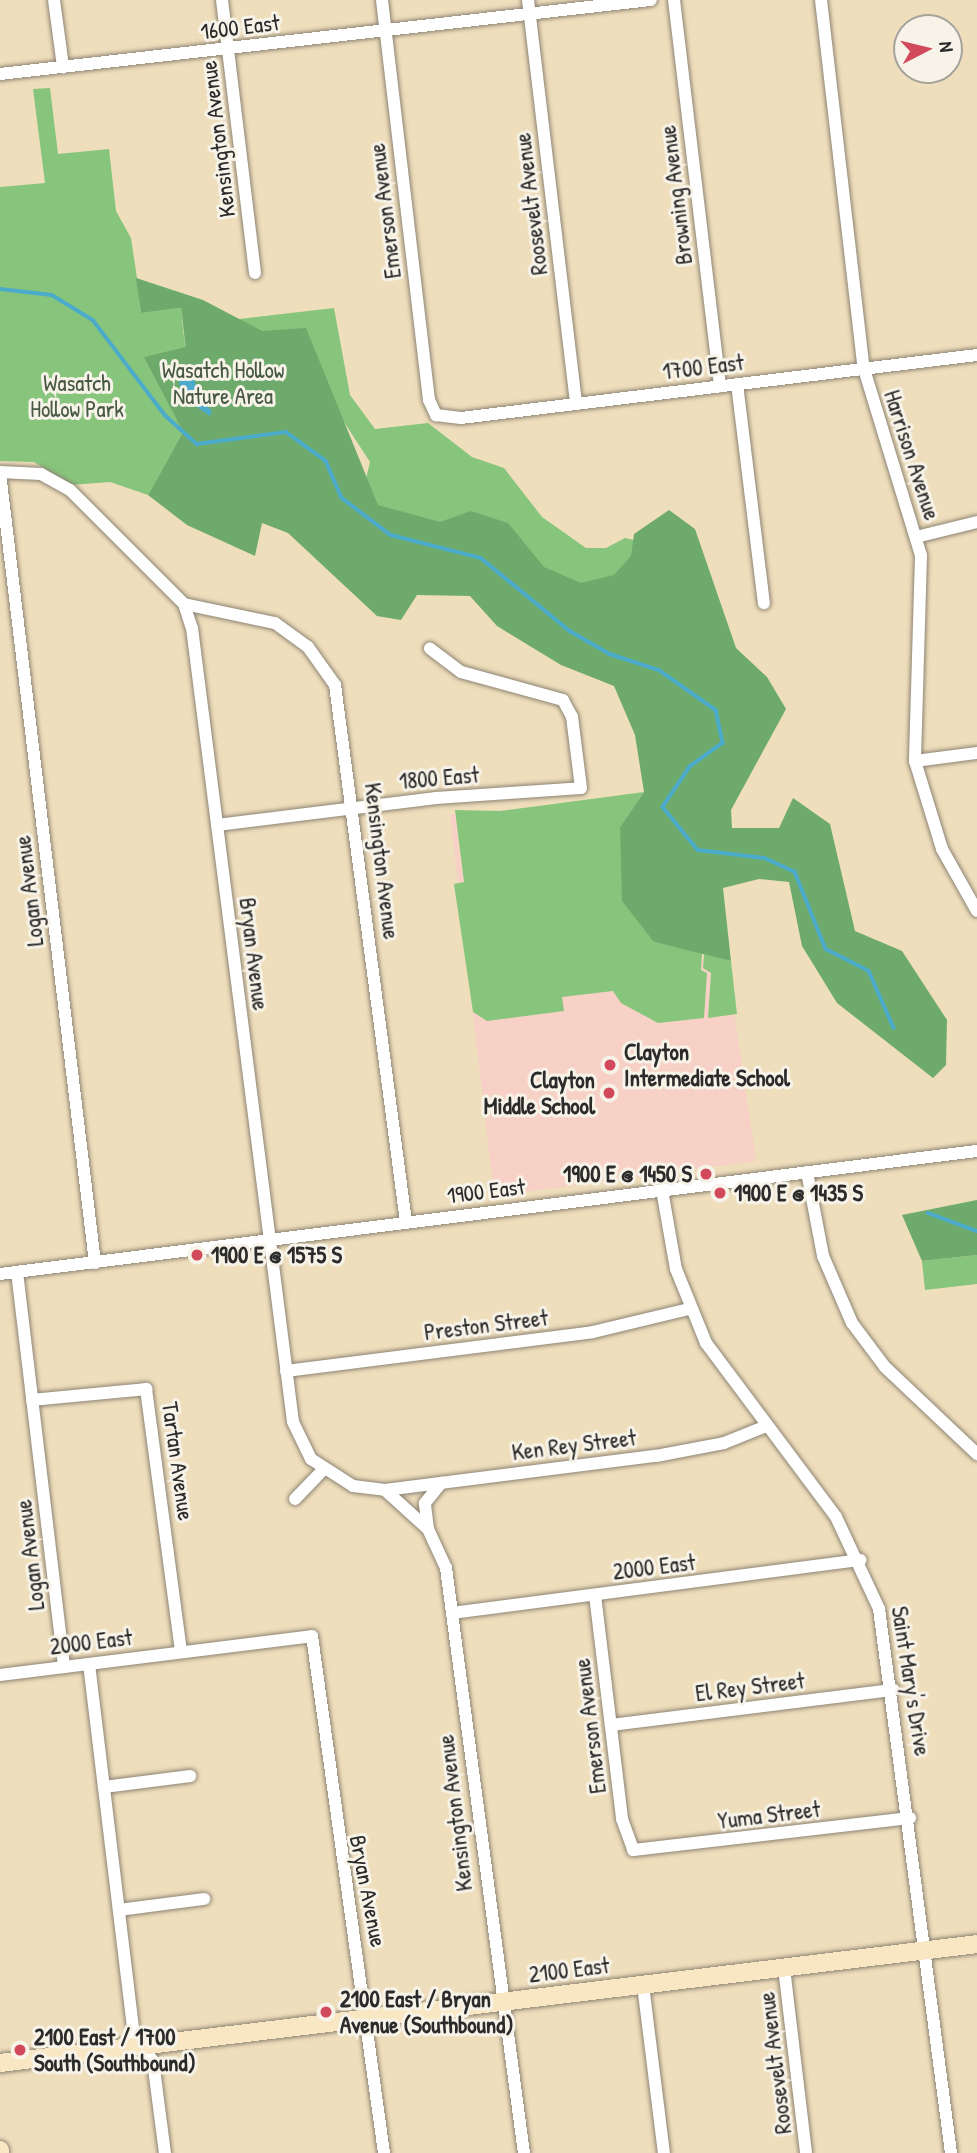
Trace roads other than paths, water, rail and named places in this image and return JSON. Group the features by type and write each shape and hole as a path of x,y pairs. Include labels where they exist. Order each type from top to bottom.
{"street":[{"path":"54,0 62,66"},
{"name":"Kensington Avenue","path":"222,0 255,273"},
{"name":"Emerson Avenue","path":"382,0 429,400 436,415"},
{"name":"Roosevelt Avenue","path":"528,0 576,403"},
{"name":"1600 East","path":"0,74 651,0"},
{"name":"Browning Avenue","path":"674,0 720,386"},
{"name":"Harrison Avenue","path":"821,0 864,369 916,537 922,572 915,761 942,849 977,911"},
{"name":"1700 East","path":"436,415 449,419 977,355"},
{"path":"737,384 764,603"},
{"name":"Bryan Avenue","path":"0,472 41,474 70,490 184,604 192,628 293,1422 322,1471"},
{"name":"Logan Avenue","path":"0,472 95,1262"},
{"path":"916,537 977,522"},
{"name":"Kensington Avenue","path":"184,604 275,623 322,663 343,716 406,1222"},
{"name":"1800 East","path":"217,825 354,808 581,788 572,717 563,700 461,672 430,649"},
{"path":"915,761 977,753"},
{"name":"1900 East","path":"0,1275 977,1151"},
{"path":"807,1172 823,1256 852,1323 885,1367 977,1454"},
{"name":"Saint Mary's Drive","path":"662,1190 689,1308 720,1367 836,1517 861,1560 879,1609 894,1690 951,2153"},
{"name":"Logan Avenue","path":"17,1272 64,1667"},
{"name":"Preston Street","path":"286,1371 593,1332 689,1308"},
{"name":"Tartan Avenue","path":"32,1400 146,1389 181,1652"},
{"name":"Ken Rey Street","path":"385,1490 679,1452 764,1427"},
{"path":"295,1499 322,1471 353,1486 385,1490"},
{"path":"428,1529 425,1503 442,1483"},
{"name":"Kensington Avenue","path":"385,1490 428,1529 446,1568 524,2153"},
{"name":"2000 East","path":"452,1613 861,1560"},
{"name":"Emerson Avenue","path":"595,1595 622,1819 633,1850"},
{"name":"Bryan Avenue","path":"312,1636 339,1863 356,1921 384,2153"},
{"name":"2000 East","path":"0,1675 312,1636"},
{"path":"89,1664 134,2035 153,2061 165,2153"},
{"name":"El Rey Street","path":"611,1725 894,1690"},
{"path":"104,1787 190,1776"},
{"name":"Yuma Street","path":"633,1850 910,1818"},
{"path":"119,1910 204,1899"},
{"name":"2100 East","path":"0,2063 977,1944"},
{"name":"Roosevelt Avenue","path":"785,1968 807,2153"},
{"path":"643,1985 664,2153"}],"water":[{"path":"192,372 200,399 212,411 210,416 182,397 178,377"}],"waterway":[{"path":"0,289 52,295 93,320 166,416 197,444 286,432 326,461 342,498 391,535 481,558 570,631 610,654 659,670 716,710 723,743 690,767 663,807 698,850 765,858 795,872 826,949 869,971 894,1028"},
{"path":"928,1213 977,1231"}],"place":[{"name":"Clayton Intermediate School","path":"610,1065"},
{"name":"Clayton Middle School","path":"609,1093"},
{"name":"1900 E @ 1450 S","path":"706,1174"},
{"name":"1900 E @ 1435 S","path":"720,1193"},
{"name":"1900 E @ 1575 S","path":"197,1255"},
{"name":"2100 East / Bryan Avenue (Southbound)","path":"326,2012"},
{"name":"2100 East / 1700 South (Southbound)","path":"20,2050"}],"park label":[{"name":"Wasatch Hollow Nature Area","path":"223,383"},
{"name":"Wasatch Hollow Park","path":"77,396"}]}
